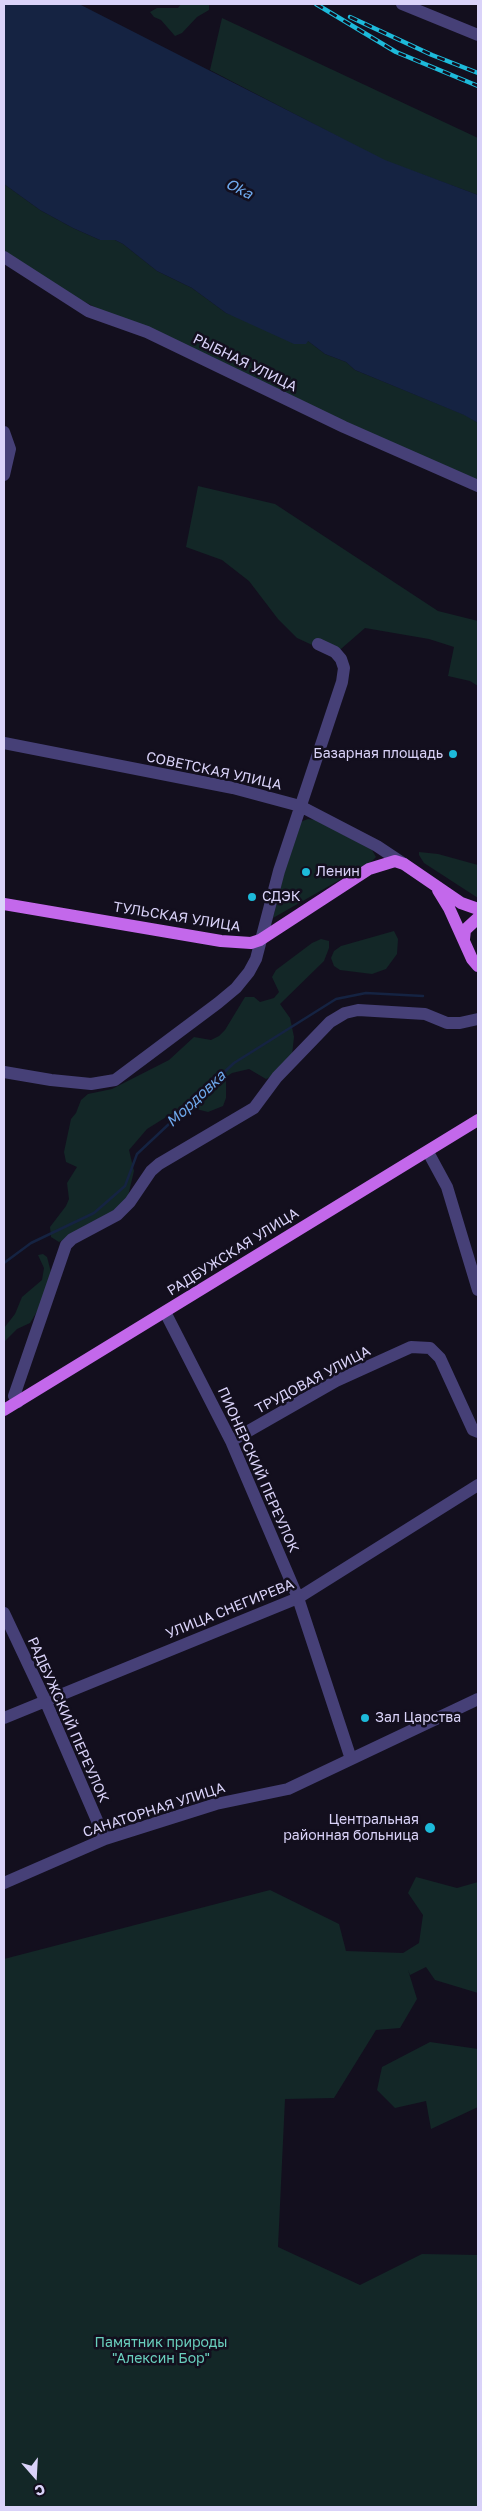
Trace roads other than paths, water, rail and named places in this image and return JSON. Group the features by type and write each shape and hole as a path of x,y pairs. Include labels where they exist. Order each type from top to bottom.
{"main road":[{"name":"ТУЛЬСКАЯ УЛИЦА","path":"4,904 240,943 260,940 369,869 384,862 395,861 404,864"},
{"path":"404,864 461,903 478,909"},
{"path":"436,886 464,939 472,959 478,966"},
{"path":"464,939 465,930 478,918"},
{"name":"РАДБУЖСКАЯ УЛИЦА","path":"4,1410 478,1120"}],"street":[{"path":"402,4 478,35"},
{"name":"РЫБНАЯ УЛИЦА","path":"4,257 88,312 147,332 344,427 478,486"},
{"path":"4,432 9,441 10,449 4,475"},
{"path":"4,1072 51,1080 92,1084 115,1080 236,988 250,972 256,959 300,806 342,682 344,668 341,659 335,652 318,644"},
{"name":"СОВЕТСКАЯ УЛИЦА","path":"4,743 233,788 300,806 377,846 404,864"},
{"path":"18,1402 14,1396 66,1245 72,1239 117,1215 130,1202 151,1171 254,1108 277,1077 330,1022 345,1013 358,1010 426,1014 447,1023 460,1023 478,1019"},
{"path":"428,1152 447,1187 478,1290"},
{"name":"ПИОНЕРСКИЙ ПЕРЕУЛОК","path":"166,1312 231,1441 298,1598 351,1758"},
{"name":"ТРУДОВАЯ УЛИЦА","path":"231,1441 336,1381 411,1347 430,1348 440,1358 473,1430 478,1432"},
{"name":"УЛИЦА СНЕГИРЕВА","path":"4,1718 298,1598 478,1485"},
{"name":"РАДБУЖСКИЙ ПЕРЕУЛОК","path":"4,1613 46,1700 105,1839"},
{"name":"САНАТОРНАЯ УЛИЦА","path":"4,1883 105,1839 216,1804 288,1789 478,1699"}],"water":[{"name":"Oka","path":"4,4 79,4 385,160 478,195 478,423 464,415 355,370 346,362 325,354 308,341 306,344 294,344 226,313 192,288 157,271 123,244 115,240 100,240 73,228 40,210 4,184"}],"waterway":[{"name":"Мордовка","path":"4,1263 31,1243 94,1213 125,1186 137,1154 234,1063 336,999 366,993 423,996"}],"railway":[{"path":"316,4 396,52 478,86"},
{"path":"350,17 432,55 478,73"}],"place":[{"name":"Базарная площадь","path":"453,754"},
{"name":"Ленин","path":"306,872"},
{"name":"СДЭК","path":"252,897"},
{"name":"Зал Царства","path":"365,1718"},
{"name":"Центральная районная больница","path":"430,1828"}],"park label":[{"name":"Памятник природы \"Алексин Бор\"","path":"161,2352"}]}
